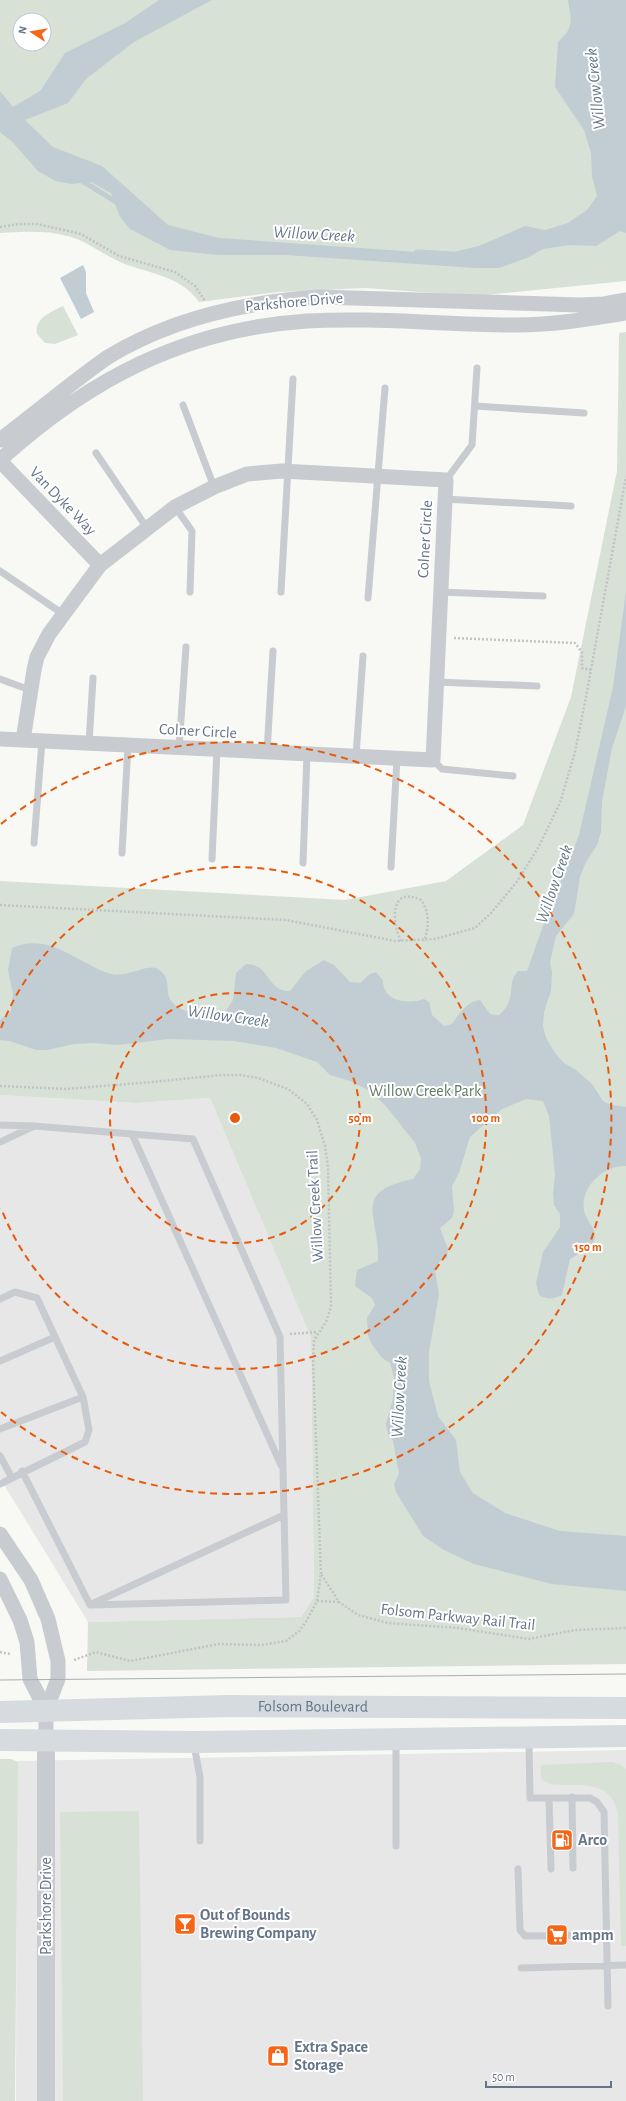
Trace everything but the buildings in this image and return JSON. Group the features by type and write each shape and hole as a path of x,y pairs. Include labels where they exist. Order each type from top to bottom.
{"main road":[{"name":"Folsom Boulevard","path":"0,1712 320,1706 626,1708"},
{"name":"Folsom Boulevard","path":"0,1740 194,1742 626,1736"}],"street":[{"name":"Parkshore Drive","path":"0,440 108,357 173,326 210,314 254,304 319,297 580,305 604,304 626,300"},
{"name":"Parkshore Drive","path":"0,461 19,442 65,407 129,368 160,353 186,344 247,329 307,321 352,320 519,325 626,313"},
{"name":"Van Dyke Way","path":"0,461 100,565"},
{"name":"Colner Circle","path":"0,739 433,760 446,480 289,470 247,474 214,486 175,507 100,565 49,634 37,657 30,690 23,740"},
{"name":"Parkshore Drive","path":"0,1534 31,1580 48,1619 58,1661 58,1679 46,1710 46,2101"},
{"name":"Parkshore Drive","path":"0,1579 20,1620 27,1642 30,1679 46,1710"}],"lane":[{"path":"446,480 472,445 477,368"},
{"path":"281,592 293,379"},
{"path":"368,598 385,388"},
{"path":"183,405 214,486"},
{"path":"475,406 584,412"},
{"path":"96,453 147,528"},
{"path":"444,499 571,506"},
{"path":"175,507 192,531 190,592"},
{"path":"0,571 63,614"},
{"path":"440,592 543,596"},
{"path":"179,748 186,647"},
{"path":"267,752 273,651"},
{"path":"356,756 363,656"},
{"path":"89,743 93,678"},
{"path":"0,679 30,690"},
{"path":"436,682 537,686"},
{"path":"34,843 42,741"},
{"path":"122,853 128,745"},
{"path":"212,859 217,750"},
{"path":"303,863 307,754"},
{"path":"391,867 397,758"},
{"path":"433,760 442,769 513,776"},
{"path":"0,1125 34,1126 193,1139 280,1337 286,1600 90,1605"},
{"path":"0,1142 34,1126"},
{"path":"132,1134 283,1469"},
{"path":"0,1299 16,1292 37,1298 83,1398 89,1430 85,1442 0,1484"},
{"path":"0,1361 55,1337"},
{"path":"0,1429 83,1398"},
{"path":"0,1456 12,1478"},
{"path":"22,1472 90,1605"},
{"path":"90,1605 284,1515"},
{"path":"396,1738 396,1846"},
{"path":"528,1738 530,1798 572,1797 594,1799 604,1812 608,2006"},
{"path":"194,1742 200,1777 200,1841"},
{"path":"572,1797 573,1868"},
{"path":"549,1798 550,1868"},
{"path":"518,1869 520,1932 525,1936 607,1935"},
{"path":"520,1968 626,1965"}],"path":[{"path":"0,227 19,224 37,224 81,234 119,256 175,272 195,286 204,298 210,314"},
{"path":"438,637 575,643 582,652 582,668 591,670"},
{"path":"401,941 394,923 394,911 401,900 407,897 421,900 425,907 428,923 424,941"},
{"name":"Willow Creek Trail","path":"0,1086 66,1089 214,1075 240,1075 258,1078 288,1089 307,1104 317,1120 325,1146 328,1167 331,1308 326,1322 314,1340 313,1360 322,1574"},
{"path":"280,1337 287,1334 318,1332"},
{"path":"70,1661 83,1658 91,1653 130,1661 219,1644 261,1645 286,1641 299,1631 317,1601 322,1574"},
{"name":"Folsom Parkway Rail Trail","path":"322,1574 339,1602 358,1615 372,1620 406,1625 458,1628 530,1639 575,1630 626,1628"},
{"path":"317,1601 339,1602"},
{"path":"0,1652 10,1654"}],"shaded area":[{"path":"0,1095 136,1103 210,1098 311,1336 314,1597 301,1617 88,1622 0,1478"},
{"path":"626,1750 626,2101 16,2101 17,1761"}],"green space":[{"path":"0,0 626,0 626,281 476,296 365,288 278,292 199,302 191,292 182,285 160,275 127,265 74,238 59,234 26,232 0,233"},
{"path":"63,306 78,335 55,344 45,343 37,334 38,324 44,316"},
{"name":"Willow Creek Park","path":"626,332 626,1664 87,1671 88,1622 301,1617 314,1597 311,1337 210,1098 136,1103 0,1095 0,881 345,900 446,881 523,825 571,697 617,471 619,333"},
{"path":"0,1759 11,1759 18,1762 15,2101 0,2101"},
{"path":"612,1762 619,1764 626,1769 626,1946 621,1946 618,1814 613,1799 603,1791 592,1786 554,1784 546,1782 541,1777 541,1765"},
{"path":"139,1811 143,2101 63,2101 60,1812"}],"water":[{"path":"159,0 212,0 134,42 86,79 68,103 25,120 53,147 102,166 168,225 219,238 445,254 479,246 525,226 545,230 568,223 587,210 597,196 592,176 591,153 584,130 555,87 558,42 567,32 570,23 571,18 568,0 626,0 626,233 620,231 596,246 569,245 543,249 527,258 499,268 475,268 285,255 219,255 170,250 130,229 120,217 111,193 91,182 72,184 55,181 38,171 0,128 0,91 13,107 40,91 65,53 125,23"},
{"path":"83,265 86,272 86,293 94,312 81,319 60,278"},
{"path":"626,591 626,706 612,748 602,802 601,832 597,845 585,864 580,877 574,914 556,936 550,962 552,972 551,991 544,1012 543,1026 546,1038 555,1053 564,1063 576,1070 592,1084 603,1101 611,1105 626,1107 626,1166 610,1169 602,1173 590,1185 584,1201 584,1210 594,1232 594,1241 590,1247 570,1259 562,1295 547,1298 539,1295 536,1283 543,1252 560,1227 560,1214 554,1205 553,1193 555,1174 549,1116 543,1101 526,1099 502,1109 470,1137 459,1173 452,1186 454,1211 452,1218 440,1228 448,1249 447,1258 439,1262 435,1270 439,1294 429,1352 429,1381 438,1416 456,1440 460,1472 473,1493 505,1513 560,1531 626,1536 626,1591 552,1584 474,1564 444,1550 423,1536 396,1492 394,1484 399,1473 393,1441 388,1434 386,1424 393,1399 394,1377 390,1363 382,1358 371,1343 368,1335 367,1318 375,1305 372,1298 355,1286 357,1270 378,1261 373,1219 375,1199 381,1191 393,1184 413,1179 420,1169 421,1158 415,1143 385,1105 370,1091 350,1081 330,1075 317,1062 276,1048 234,1041 169,1039 117,1045 94,1043 74,1044 47,1050 36,1050 10,1041 0,1040 0,1020 11,1011 13,994 8,970 12,948 26,944 39,943 63,951 111,974 124,974 149,968 158,969 167,980 170,999 174,1004 194,1013 210,1015 224,1014 233,1000 236,973 246,964 254,965 260,968 277,987 282,990 290,991 306,971 324,960 334,965 350,982 360,983 370,974 376,972 383,980 384,987 391,997 397,1000 411,1002 424,999 429,1002 432,1015 444,1026 452,1024 467,1005 480,1000 490,1014 499,1015 509,1003 514,976 518,971 527,971 579,835 613,687"}],"waterway":[{"name":"Willow Creek","path":"0,129 17,142"},
{"name":"Willow Creek","path":"79,179 118,203"},
{"name":"Willow Creek","path":"417,252 453,254"}],"tram line":[{"path":"0,1680 626,1674"}],"place":[{"name":"Arco","path":"562,1840"},
{"name":"Out of Bounds Brewing Company","path":"185,1924"},
{"name":"ampm","path":"557,1935"},
{"name":"Extra Space Storage","path":"278,2056"}]}
